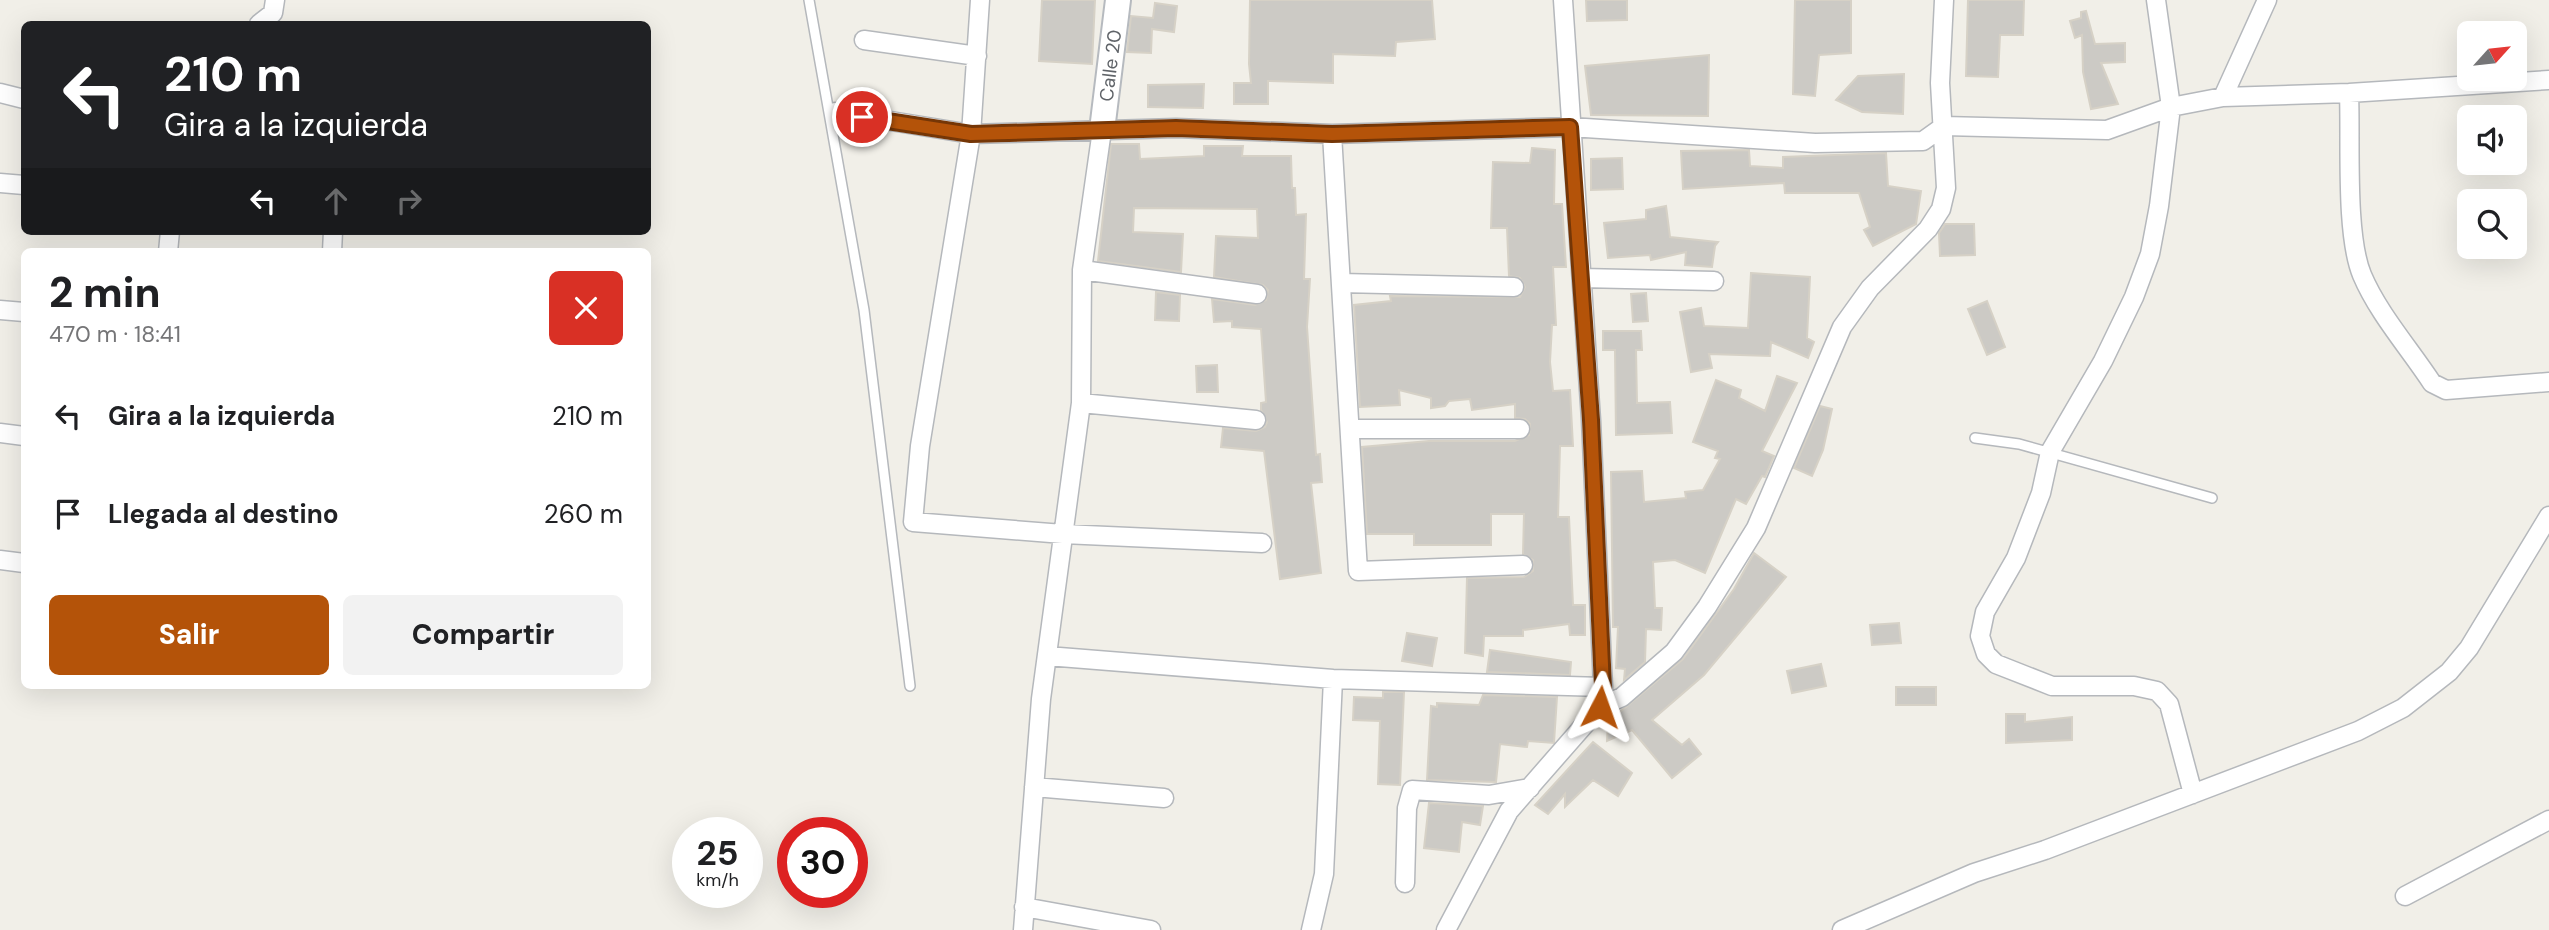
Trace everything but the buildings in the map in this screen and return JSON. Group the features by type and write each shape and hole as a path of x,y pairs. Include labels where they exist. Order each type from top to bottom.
{"main road":[{"name":"Calle 20","path":"1102,130 1118,0"}],"street":[{"path":"263,21 273,13 275,0"},
{"path":"980,0 971,134 920,446 914,522 1063,534 1262,543"},
{"path":"1563,0 1582,278 1603,687 1600,707"},
{"path":"1446,930 1510,811 1600,707 1622,697 1674,652 1732,570 1756,528 1842,327 1870,288 1928,229 1941,209 1946,188 1940,83 1944,0"},
{"path":"2156,0 2171,107 2155,231 2143,276 2103,361 2050,452 2041,493 2017,558 1985,612 1980,636 1986,654 1996,664 2052,686 2150,687 2157,691 2169,704 2193,794"},
{"path":"2223,97 2267,0"},
{"path":"864,40 978,56"},
{"path":"835,112 971,134 1176,128 1332,134 1570,127 1815,143 1923,141 1944,126 2107,130 2171,107 2223,97 2349,93 2549,80"},
{"path":"0,93 21,98"},
{"path":"2349,93 2354,250 2363,276 2375,297 2432,383 2446,390 2549,382"},
{"path":"1023,930 1047,656 1081,403 1082,270 1102,130"},
{"path":"1332,134 1358,571 1524,565"},
{"path":"0,183 21,186"},
{"path":"1082,270 1257,294"},
{"path":"1582,278 1714,281"},
{"path":"1341,283 1514,287"},
{"path":"0,310 21,312"},
{"path":"1081,403 1256,420"},
{"path":"1350,429 1520,429"},
{"path":"0,433 21,436"},
{"path":"1842,930 1974,873 2045,850 2358,731 2426,692 2449,672 2469,648 2549,516"},
{"path":"0,560 21,563"},
{"path":"1047,656 1333,680 1603,687"},
{"path":"1311,930 1325,874 1333,680"},
{"path":"1034,787 1164,798"},
{"path":"1405,883 1407,808 1412,790 1489,795 1530,788"},
{"path":"2405,896 2549,820"},
{"path":"1024,907 1151,930"}],"lane":[{"path":"809,0 864,310 911,686"},
{"path":"1975,438 1999,439 2212,498"}],"route":[{"path":"862,117 971,134 1176,128 1332,134 1570,127 1591,420 1603,687 1600,707"}]}
